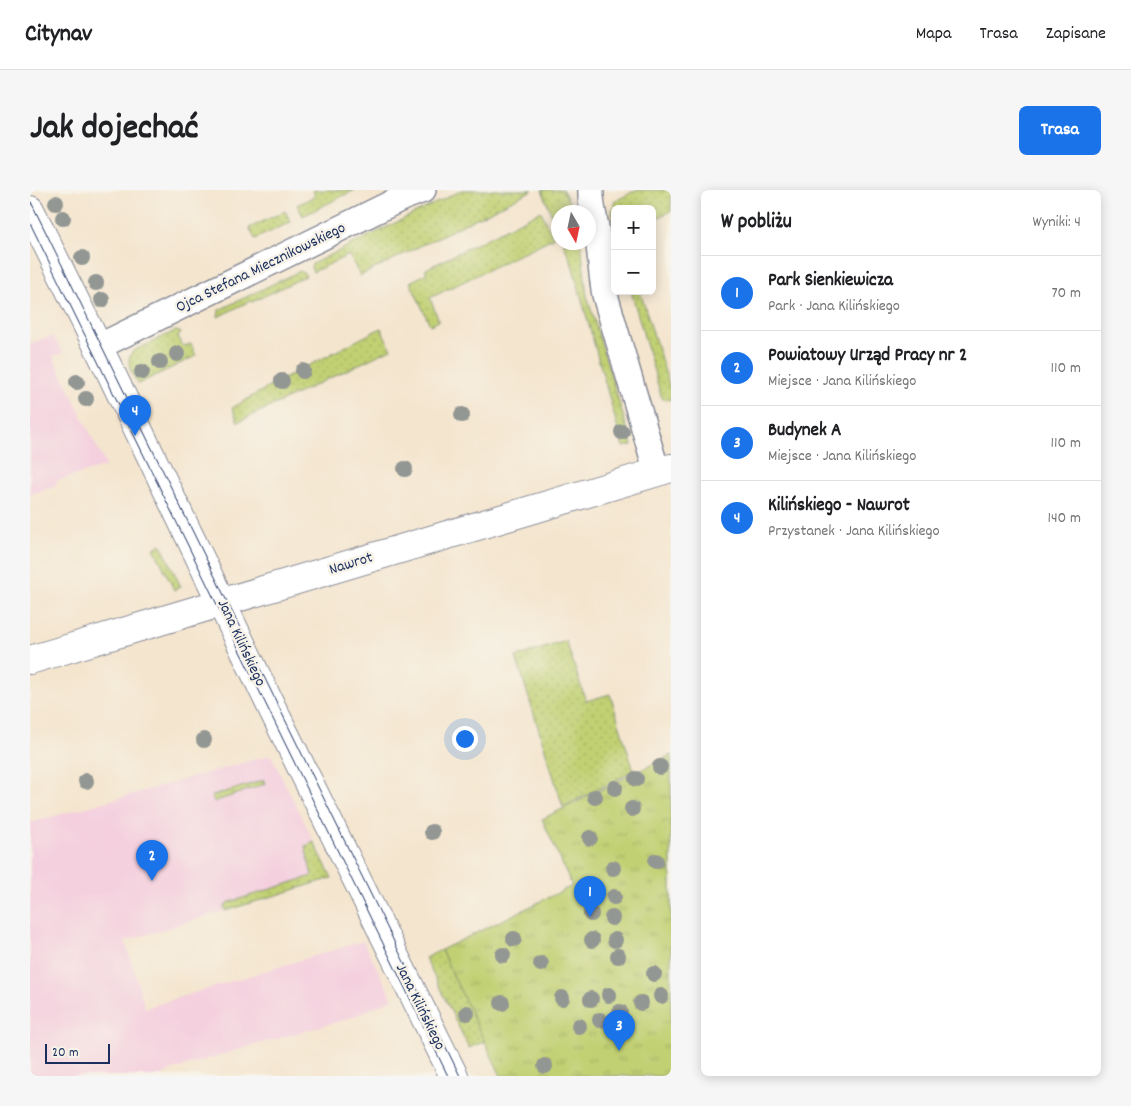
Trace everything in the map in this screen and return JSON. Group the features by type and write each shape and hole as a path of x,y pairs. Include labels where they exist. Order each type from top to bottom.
{"street":[{"path":"592,190 592,205 605,295 664,470"},
{"name":"Ojca Stefana Miecznikowskiego","path":"98,347 408,193"},
{"name":"Jana Kilińskiego","path":"30,210 454,1076"},
{"name":"Nawrot","path":"30,660 664,470"}],"shaded area":[{"path":"53,336 63,353 53,356 106,466 56,481 57,486 30,494 30,343"},
{"path":"271,755 332,878 125,941 145,1008 363,941 393,999 347,1019 237,1050 164,1073 165,1076 30,1076 30,823"}],"green space":[{"path":"355,190 303,216 297,205 315,196 313,191"},
{"path":"462,190 533,190 360,276 349,255 313,272 312,264"},
{"path":"542,190 563,190 570,205 551,205 551,213"},
{"path":"636,190 671,190 671,211 656,219 656,205 614,205 615,201"},
{"path":"285,211 291,222 255,239 249,228"},
{"path":"541,211 551,234 551,239 430,298 439,321 430,325 410,282 426,274 426,269"},
{"path":"566,250 582,250 587,296 632,445 623,447 571,261"},
{"path":"300,271 306,276 218,317 219,310"},
{"path":"632,295 641,295 671,391 671,400 663,399"},
{"path":"381,328 391,349 238,422 232,408 277,382"},
{"path":"175,331 180,332 181,334 178,336 183,346 191,344 196,356 138,384 131,372 129,364 130,355 133,351"},
{"path":"161,544 181,587 174,590 154,548"},
{"path":"566,641 586,701 610,694 634,771 563,807 516,657"},
{"path":"671,755 671,1076 501,1076 441,950 572,886 542,819"},
{"path":"264,780 265,784 214,802 212,796"},
{"path":"314,842 332,878 225,911 224,908 227,903 312,876 305,846"},
{"path":"441,950 485,1041 469,1048 425,958"}],"tram line":[{"path":"30,200 460,1076"},
{"path":"30,223 448,1076"}],"place":[{"name":"Kilińskiego - Nawrot","path":"135,436"},
{"name":"Powiatowy Urząd Pracy nr 2","path":"152,881"},
{"name":"Park Sienkiewicza","path":"590,917"},
{"name":"Budynek A","path":"619,1051"}]}
